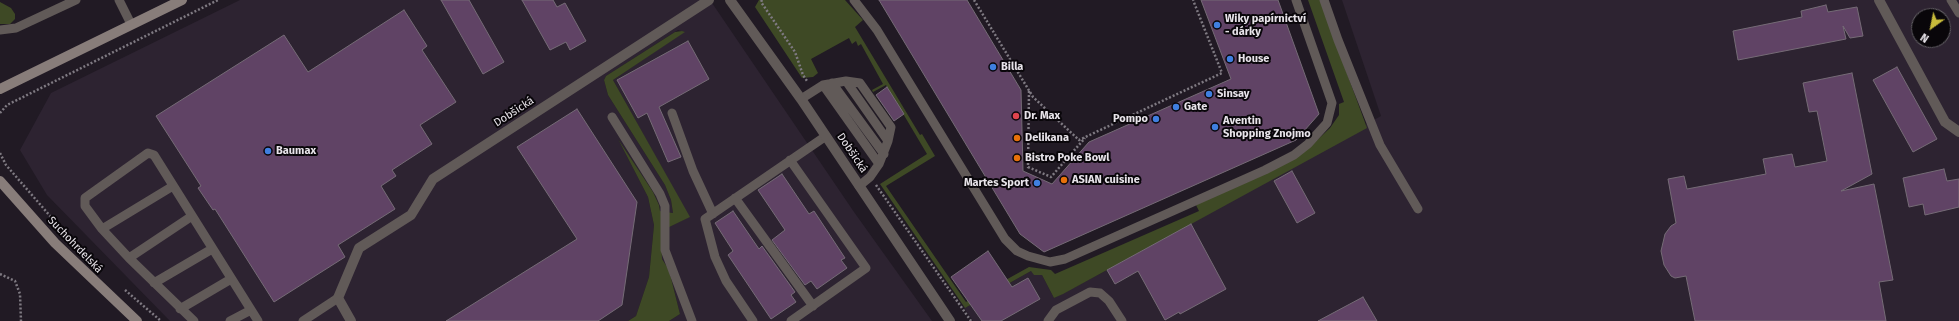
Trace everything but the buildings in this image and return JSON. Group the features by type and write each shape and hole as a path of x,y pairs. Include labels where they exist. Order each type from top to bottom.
{"main road":[{"path":"0,90 182,0"},
{"name":"Suchohrdelská","path":"0,182 55,243 136,321"}],"street":[{"name":"Dobšická","path":"338,298 359,248 411,215 433,179 708,0"},
{"path":"1879,0 1945,122 1959,132"},
{"name":"Dobšická","path":"732,1 826,136 950,321"},
{"path":"338,298 351,321"}],"lane":[{"path":"0,30 16,28 76,0"},
{"path":"118,0 131,24"},
{"path":"854,0 877,30 1005,240 1017,251 1028,256 1050,262 1065,259 1265,170 1294,155 1308,144 1327,123 1332,103 1296,0"},
{"path":"1324,0 1338,40 1380,145 1418,209"},
{"path":"1952,0 1959,13"},
{"path":"801,100 827,84 846,81 860,83 891,127 884,154 879,164 870,177 859,186"},
{"path":"827,84 884,154"},
{"path":"827,84 879,164"},
{"path":"672,113 693,171 713,214"},
{"path":"612,117 660,194 665,206 665,250 692,321"},
{"path":"753,321 726,281 715,257 705,219 826,136"},
{"path":"194,321 129,258 102,229 85,206 85,198 148,152 154,155 258,321"},
{"path":"790,160 866,268 791,321"},
{"path":"102,229 173,186"},
{"path":"735,198 813,306"},
{"path":"129,258 192,216"},
{"path":"154,283 212,249"},
{"path":"180,309 231,279"},
{"path":"1048,321 1056,310 1090,292 1100,293 1109,301 1122,321"},
{"path":"302,321 338,298"},
{"path":"230,321 250,310"}],"path":[{"path":"0,113 7,104 218,0"},
{"path":"974,0 1033,97 1079,140 1222,73 1193,0"},
{"path":"1030,91 1028,167 1051,177 1087,136"},
{"path":"0,153 6,165 57,224 91,258"},
{"path":"0,274 15,281 20,294 21,321"},
{"path":"119,285 161,321"}],"shaded area":[{"path":"240,0 710,0 854,212 932,321 669,321 680,314 669,270 662,259 661,231 689,217 613,80 684,32 678,30 606,76 604,80 608,95 665,185 671,200 673,213 660,211 653,192 618,139 648,197 654,225 649,277 636,316 628,321 170,321 47,195 20,150 51,93"},
{"path":"1342,0 1959,0 1959,321 973,321 962,305 965,308 1031,271 1042,275 1054,298 1107,270 1381,116"}],"green space":[{"path":"759,0 845,0 863,20 855,27 920,135 922,134 935,156 886,186 966,302 1029,267 1051,270 1055,274 1199,211 1196,205 1310,147 1330,128 1339,115 1339,104 1344,102 1308,0 1320,0 1367,128 1063,294 1054,298 1042,275 1034,275 1031,271 965,308 880,184 927,154 886,85 873,92 872,90 883,84 861,44 858,46 856,41 852,44 849,38 811,59 818,73 813,77 802,78 755,7"},
{"path":"0,2 11,8 15,14 15,19 10,24 0,24"},
{"path":"675,32 685,32 613,80 690,217 661,231 662,259 669,270 680,314 669,321 628,321 636,316 649,277 654,225 648,197 618,139 653,192 660,211 673,213 671,200 665,185 608,95 604,80 606,76"}],"place":[{"name":"Wiky papírnictví - dárky","path":"1217,25"},
{"name":"House","path":"1230,59"},
{"name":"Billa","path":"993,67"},
{"name":"Sinsay","path":"1209,94"},
{"name":"Gate","path":"1176,107"},
{"name":"Dr. Max","path":"1016,116"},
{"name":"Pompo","path":"1156,119"},
{"name":"Aventin Shopping Znojmo","path":"1215,127"},
{"name":"Delikana","path":"1017,138"},
{"name":"Baumax","path":"268,151"},
{"name":"Bistro Poke Bowl","path":"1017,158"},
{"name":"ASIAN cuisine","path":"1064,180"},
{"name":"Martes Sport","path":"1037,183"}]}
